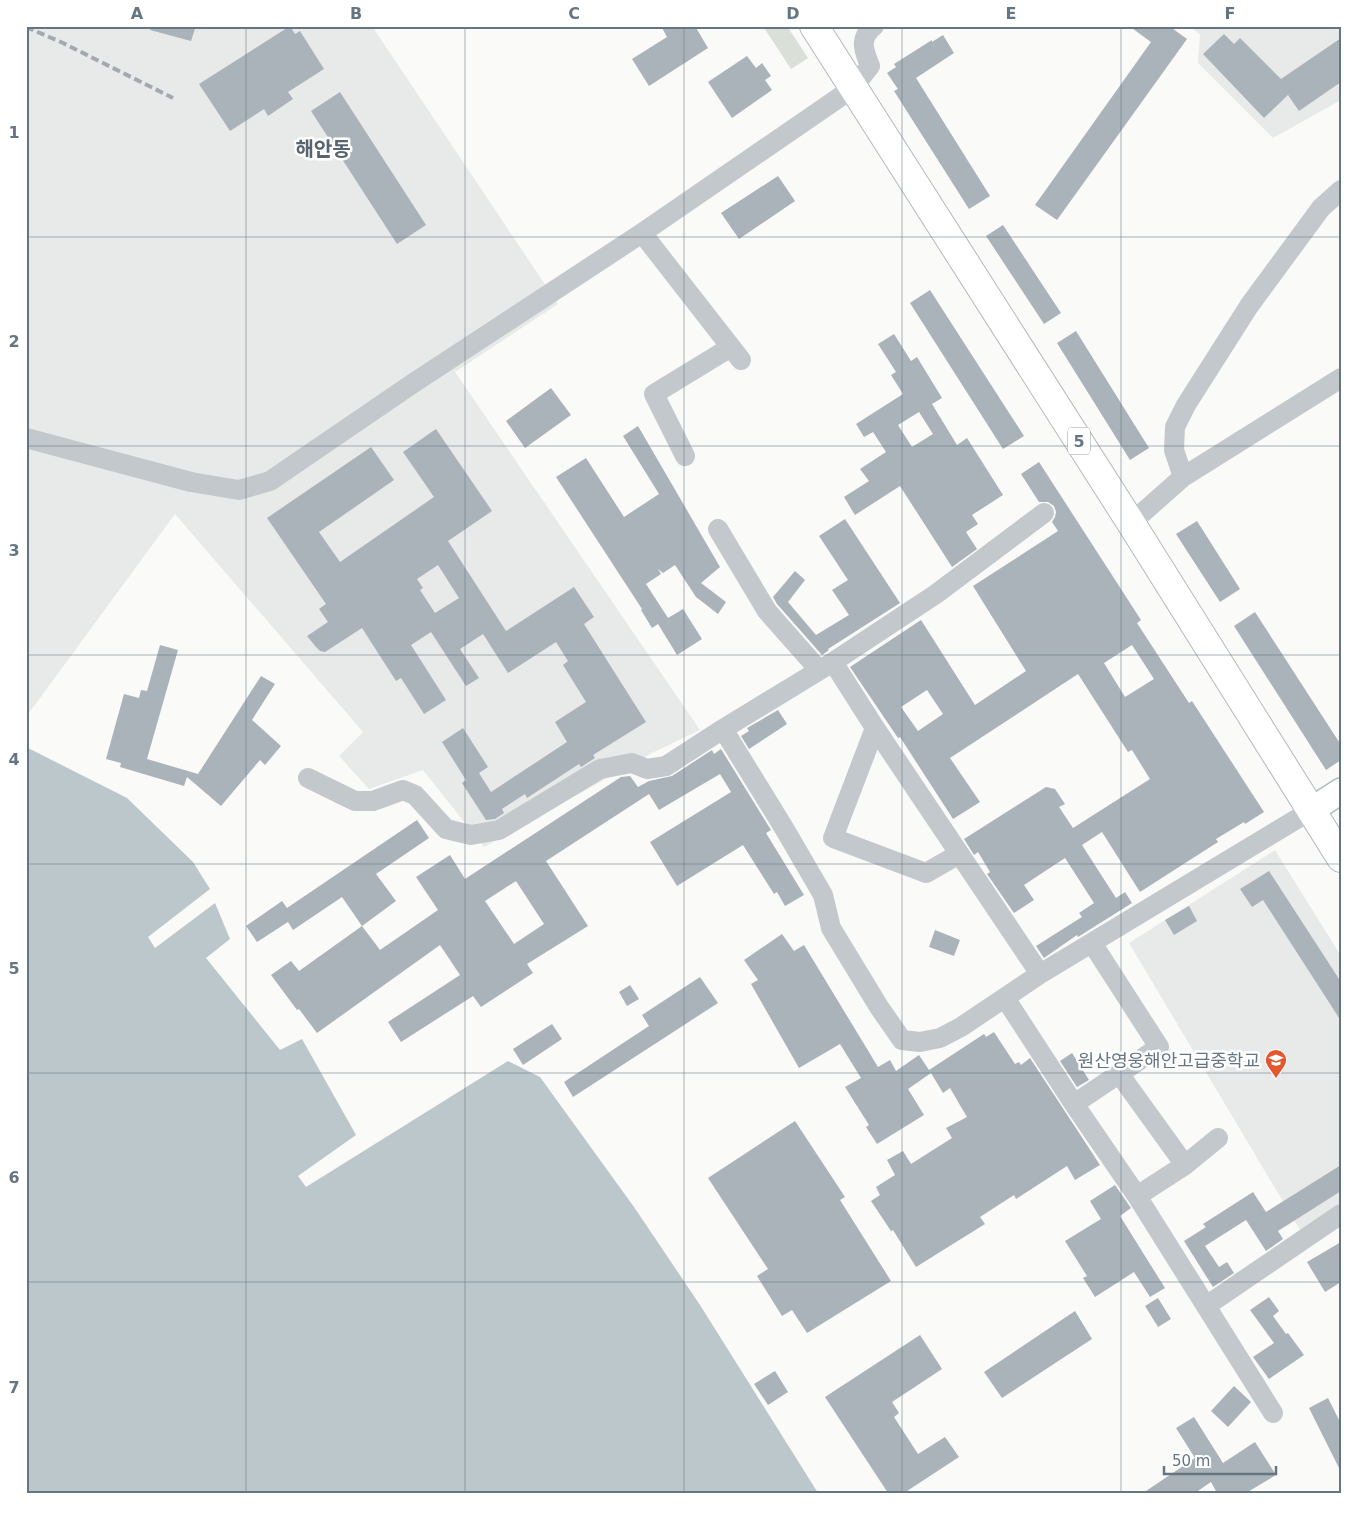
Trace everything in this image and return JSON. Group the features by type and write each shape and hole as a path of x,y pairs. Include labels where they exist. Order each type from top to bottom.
{"highway":[{"name":"5","path":"814,26 1131,523 1341,858"}],"main road":[{"path":"1310,811 1341,791"}],"street":[{"path":"26,438 191,482 239,490 270,481 412,384 642,233 853,88 870,66 862,46 866,32 874,26"},
{"path":"1183,477 1174,450 1175,427 1186,405 1248,306 1321,208 1341,190"},
{"path":"642,233 736,354 654,394 685,456"},
{"path":"1131,523 1183,477 1341,378"},
{"path":"308,778 355,801 373,801 403,790 415,795 446,828 471,835 499,830 600,769 632,763 647,768 666,766 826,666 936,594 1044,513"},
{"path":"718,529 768,612 826,666 875,728 1040,974"},
{"path":"875,728 833,838 926,873 959,854"},
{"path":"723,729 823,895 831,928 879,1007 902,1040 920,1042 940,1038 1040,974 1310,811"},
{"path":"1074,1104 1120,1075 1159,1047 1092,943"},
{"path":"1005,998 1137,1196 1273,1413"},
{"path":"1120,1075 1185,1165"},
{"path":"1137,1196 1185,1165 1218,1138"},
{"path":"1206,1306 1341,1214"}],"shaded area":[{"path":"26,26 372,26 558,304 455,372 700,730 652,753 484,847 423,770 369,789 339,756 363,732 175,514 26,717"},
{"path":"763,26 787,26 808,58 791,69"},
{"path":"1190,26 1341,26 1341,100 1273,138 1198,63 1200,35"},
{"path":"26,747 127,798 193,862 210,889 148,937 155,948 215,903 230,939 206,958 280,1050 302,1039 356,1135 298,1176 306,1187 508,1061 540,1077 634,1207 700,1305 818,1493 26,1493"},
{"name":"원산영웅해안고급중학교","path":"1275,850 1341,956 1341,1203 1300,1230 1129,943"}],"building":[{"path":"151,26 196,26 191,41 150,30"},
{"path":"290,26 295,34 300,31 324,69 288,92 293,99 268,116 264,109 230,131 199,84"},
{"path":"661,26 695,26 708,48 649,86 632,59 667,37"},
{"path":"1129,26 1169,26 1187,39 1057,220 1035,205 1151,42"},
{"path":"1224,34 1234,44 1240,38 1281,79 1341,38 1341,82 1299,111 1288,95 1264,118 1203,54"},
{"path":"943,35 954,53 916,78 990,196 969,209 894,91 898,89 887,73 896,67 894,64"},
{"path":"747,56 756,68 762,63 771,76 765,80 772,90 732,118 708,82"},
{"path":"340,92 426,225 397,244 311,111"},
{"path":"778,176 795,201 739,239 721,213"},
{"path":"1003,225 1061,313 1044,324 986,236"},
{"path":"930,290 1024,436 1003,449 910,303"},
{"path":"1076,331 1149,448 1130,460 1057,343"},
{"path":"894,334 911,361 917,357 942,398 932,404 957,445 967,438 1003,495 972,515 978,524 966,532 977,549 952,567 900,486 855,515 844,497 869,481 860,469 886,452 873,432 864,437 856,424 903,394 891,375 896,372 878,344","holes":["919,412 933,434 912,447 898,425"]},
{"path":"551,388 571,415 525,448 506,421"},
{"path":"638,426 720,567 701,583 726,602 718,614 696,597 675,565 663,573 658,569 661,574 646,584 668,618 683,609 702,639 677,655 658,624 652,628 642,609 556,477 586,458 624,517 659,494 623,436"},
{"path":"436,429 492,511 448,541 506,631 574,587 594,617 584,624 646,722 593,755 595,758 581,767 579,764 527,798 525,794 502,809 504,813 495,819 486,820 462,783 466,780 442,742 463,728 488,767 479,773 491,792 567,742 555,722 586,702 563,665 568,661 556,642 508,673 483,634 460,649 479,678 466,686 431,632 411,645 446,700 424,714 401,678 396,681 362,628 325,652 320,651 307,636 328,622 319,609 326,604 267,518 371,447 394,480 319,532 340,562 434,497 403,452","holes":["438,565 459,598 435,613 420,590 423,588 417,579"]},
{"path":"1039,462 1141,620 1137,623 1189,703 1192,701 1264,812 1216,839 1218,842 1140,892 1102,832 1082,845 1116,898 1125,892 1132,903 1078,937 1077,935 1044,958 1036,946 1082,917 1079,913 1094,903 1065,858 1024,885 1034,900 1014,913 987,874 990,872 978,852 974,855 964,839 1046,787 1055,789 1065,804 1059,807 1073,828 1150,779 1132,750 1128,752 1078,674 950,758 980,802 953,819 900,737 898,738 850,667 921,620 975,705 1026,671 973,586 1058,531 1052,522 1056,512 1054,506 1048,502 1039,502 1021,474","holes":["1132,645 1154,679 1125,697 1104,663","927,690 943,714 918,731 901,707"]},
{"path":"845,519 900,603 828,649 822,655 773,597 795,571 805,580 788,602 816,635 849,615 832,590 848,580 819,536"},
{"path":"1197,521 1240,589 1220,602 1176,534"},
{"path":"1255,612 1341,745 1341,760 1326,770 1234,626"},
{"path":"160,645 178,650 147,759 198,774 261,676 275,684 252,720 281,746 265,765 260,760 221,806 187,777 184,786 120,767 121,763 106,759 124,694 139,698 141,690 147,691"},
{"path":"778,710 787,724 749,749 741,736 749,731 747,728"},
{"path":"721,749 771,830 766,833 804,895 785,906 777,892 774,894 743,845 677,886 650,842 731,792 720,774 659,810 649,794 546,861 588,926 527,964 533,973 481,1007 473,996 401,1042 388,1022 460,975 440,945 317,1033 271,975 291,961 299,971 362,926 380,950 438,910 416,877 450,855 465,879 621,777 630,776 638,787 649,781 672,776 712,750 714,754","holes":["516,881 544,924 514,944 485,901"]},
{"path":"417,820 429,838 376,874 396,901 362,926 342,897 293,930 288,922 257,942 246,926 282,901 287,908"},
{"path":"1269,871 1341,982 1341,1021 1263,900 1252,907 1240,889"},
{"path":"1189,906 1197,921 1174,935 1165,920"},
{"path":"935,930 960,940 954,956 929,947"},
{"path":"782,934 794,951 804,945 878,1067 890,1060 896,1071 919,1055 929,1070 984,1034 986,1037 994,1032 1015,1064 1019,1062 1021,1065 1030,1058 1100,1165 1075,1180 1067,1166 1016,1199 1014,1195 980,1217 985,1224 916,1267 893,1230 891,1231 871,1201 880,1195 876,1187 895,1175 887,1160 903,1151 911,1164 952,1138 946,1128 967,1117 950,1088 943,1093 931,1073 908,1089 924,1115 877,1144 866,1127 869,1125 845,1087 861,1078 840,1044 799,1068 751,984 758,980 744,960"},
{"path":"700,977 718,1003 573,1097 564,1082 649,1026 642,1015"},
{"path":"630,985 639,999 627,1006 619,992"},
{"path":"552,1024 562,1039 523,1065 513,1049"},
{"path":"1072,1053 1089,1080 1077,1087 1060,1061"},
{"path":"795,1121 845,1197 840,1200 891,1281 807,1333 792,1310 782,1316 757,1276 768,1269 708,1178"},
{"path":"1341,1165 1341,1191 1278,1231 1283,1239 1266,1251 1246,1220 1205,1246 1219,1267 1227,1262 1234,1273 1213,1287 1184,1241 1206,1227 1203,1224 1253,1192 1266,1212"},
{"path":"1115,1185 1131,1208 1120,1216 1165,1288 1150,1297 1134,1272 1095,1297 1083,1278 1087,1276 1065,1241 1101,1219 1090,1201"},
{"path":"1341,1242 1341,1282 1325,1292 1307,1262"},
{"path":"1269,1297 1279,1311 1273,1316 1304,1355 1269,1379 1253,1357 1274,1343 1250,1310"},
{"path":"1158,1298 1171,1319 1158,1327 1145,1306"},
{"path":"1075,1311 1092,1339 1002,1398 984,1372"},
{"path":"920,1335 942,1369 892,1402 899,1413 894,1417 918,1454 945,1437 959,1457 904,1493 888,1493 825,1397"},
{"path":"775,1371 788,1392 768,1405 754,1384"},
{"path":"1234,1386 1251,1402 1228,1427 1211,1411"},
{"path":"1328,1398 1341,1424 1341,1472 1309,1408"},
{"path":"1194,1417 1223,1463 1255,1442 1276,1475 1246,1493 1217,1493 1211,1482 1195,1493 1143,1493 1195,1458 1176,1428"}],"railway":[{"path":"26,27 63,43 173,98"}],"place":[{"name":"원산영웅해안고급중학교","path":"1276,1079"}],"district":[{"name":"해안동","path":"323,149"}]}
